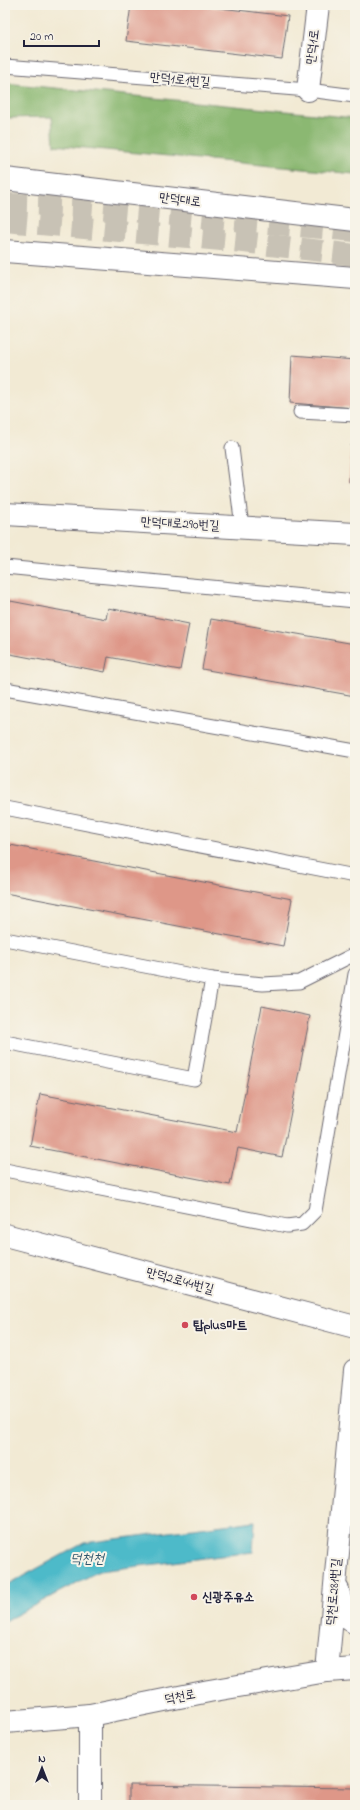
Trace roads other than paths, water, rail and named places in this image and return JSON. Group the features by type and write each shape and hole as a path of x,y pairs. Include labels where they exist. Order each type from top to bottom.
{"street":[{"name":"만덕1로","path":"308,90 318,5"},
{"name":"만덕대로","path":"5,180 355,220"},
{"path":"5,251 355,278"},
{"name":"만덕대로290번길","path":"5,514 355,534"},
{"name":"만덕2로44번길","path":"5,1235 355,1327"},
{"name":"덕천로281번길","path":"327,1671 355,1370"},
{"path":"336,1580 344,1616 355,1623"},
{"name":"덕천로","path":"5,1722 90,1715 209,1691 327,1671 355,1669"},
{"path":"90,1715 90,1805"}],"lane":[{"name":"만덕1로1번길","path":"5,66 308,90 355,96"},
{"path":"300,412 355,415"},
{"path":"232,448 242,527"},
{"path":"5,567 355,601"},
{"path":"5,688 355,751"},
{"path":"5,808 355,876"},
{"path":"5,939 212,980 263,984 299,982 355,954"},
{"path":"5,1170 287,1226 302,1224 315,1211 355,974"},
{"path":"5,1042 194,1078 212,980"}],"water":[{"name":"덕천천","path":"255,1521 253,1552 99,1571 5,1621 5,1586 84,1543"}],"tunnel":[{"path":"5,204 74,206 355,231"},
{"path":"5,221 244,242 355,255"}],"place":[{"name":"탑plus마트","path":"185,1325"},
{"name":"신광주유소","path":"194,1597"}]}
